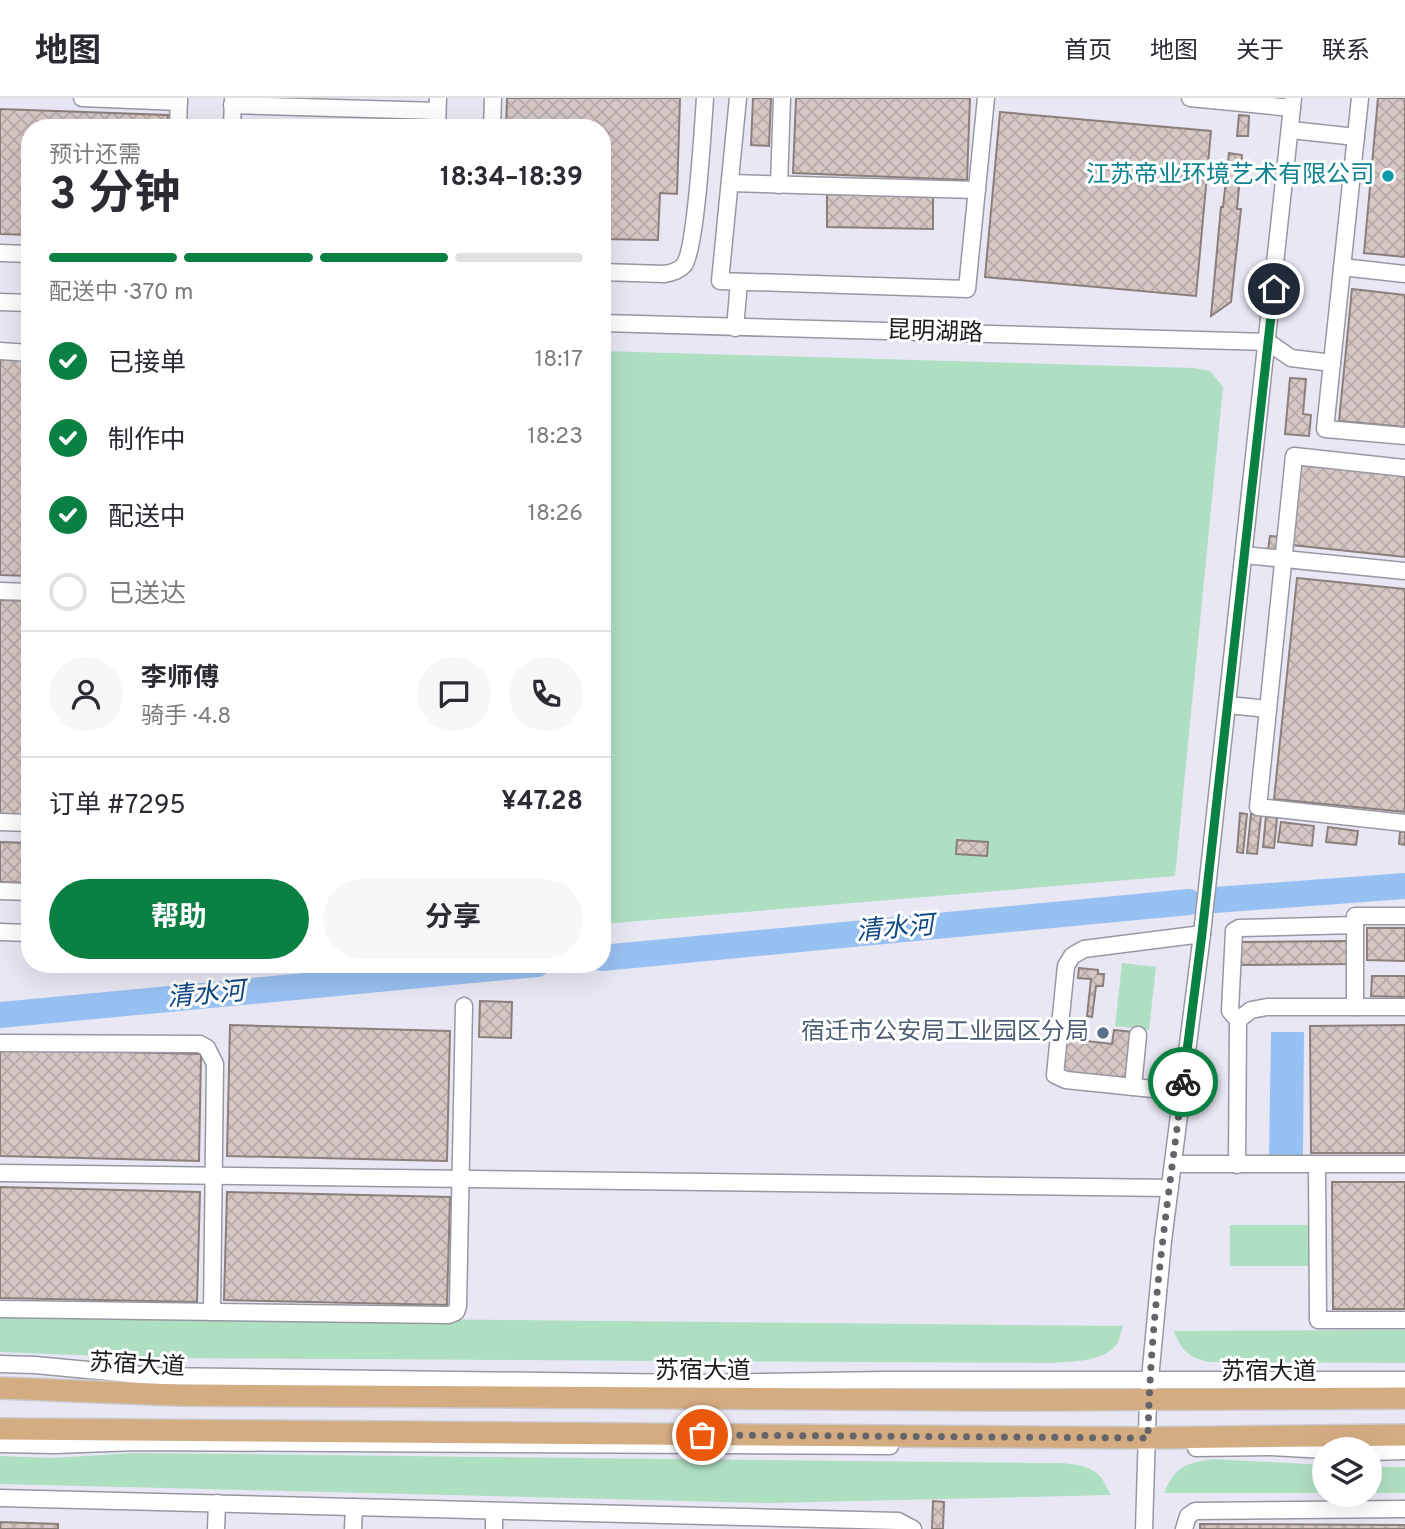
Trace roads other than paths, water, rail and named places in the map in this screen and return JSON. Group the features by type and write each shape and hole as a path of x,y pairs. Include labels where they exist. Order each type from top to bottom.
{"main road":[{"name":"苏宿大道","path":"0,1388 177,1395 1149,1390 1405,1398"},
{"path":"0,1429 1147,1443 1405,1435"}],"street":[{"path":"82,98 179,100 178,119"},
{"path":"492,119 493,98"},
{"path":"611,272 664,274 674,272 684,265 692,240 705,98"},
{"path":"738,98 720,282 967,289 986,98"},
{"path":"779,185 782,98"},
{"path":"1144,1529 1149,1390 1170,1188 1228,705 1293,103 1190,98"},
{"path":"1360,98 1325,429 1405,436"},
{"path":"232,102 437,112"},
{"path":"1291,130 1356,137"},
{"path":"730,183 977,190"},
{"path":"0,253 21,254"},
{"path":"1342,267 1405,274"},
{"path":"735,328 738,282"},
{"path":"0,302 21,303"},
{"name":"昆明湖路","path":"611,324 1268,342"},
{"path":"1268,342 1291,358 1332,363"},
{"path":"0,351 21,352"},
{"path":"1405,468 1294,456 1258,807 1405,823"},
{"path":"1244,555 1405,571"},
{"path":"0,591 21,592"},
{"path":"1228,705 1268,709"},
{"path":"0,822 21,823"},
{"path":"0,891 21,892"},
{"path":"1355,1007 1355,916 1405,916"},
{"path":"1237,1165 1238,1020 1230,1012 1234,931 1239,928 1355,925"},
{"path":"0,932 21,933"},
{"path":"1182,1091 1066,1080 1055,1075 1068,961 1076,952 1084,949 1202,934"},
{"path":"0,1308 449,1315 456,1312 464,1006"},
{"path":"1238,1020 1251,1010 1267,1007 1405,1007"},
{"path":"1133,1087 1138,1035"},
{"path":"0,1043 200,1044 207,1048 215,1064 212,1312"},
{"path":"1173,1164 1405,1164"},
{"path":"1317,1165 1318,1320 1405,1320"},
{"path":"0,1172 1170,1188"},
{"path":"0,1364 152,1376 693,1383 886,1380 1149,1390 1405,1380"},
{"path":"0,1444 1147,1443 1312,1449"},
{"path":"1382,1452 1405,1451"},
{"path":"0,1498 494,1511 633,1522 898,1521 913,1529"},
{"path":"216,1529 217,1503"},
{"path":"353,1529 354,1507"},
{"path":"1184,1529 1188,1516 1195,1511 1405,1509"},
{"path":"494,1511 494,1529"}],"water":[{"path":"1271,1032 1304,1032 1303,1156 1269,1156"}],"waterway":[{"name":"清水河","path":"1215,900 1405,886"},
{"name":"清水河","path":"611,957 1189,902"},
{"name":"清水河","path":"0,1015 442,973"}],"place":[{"name":"江苏帝业环境艺术有限公司","path":"1388,176"},
{"name":"宿迁市公安局工业园区分局","path":"1103,1033"}]}
